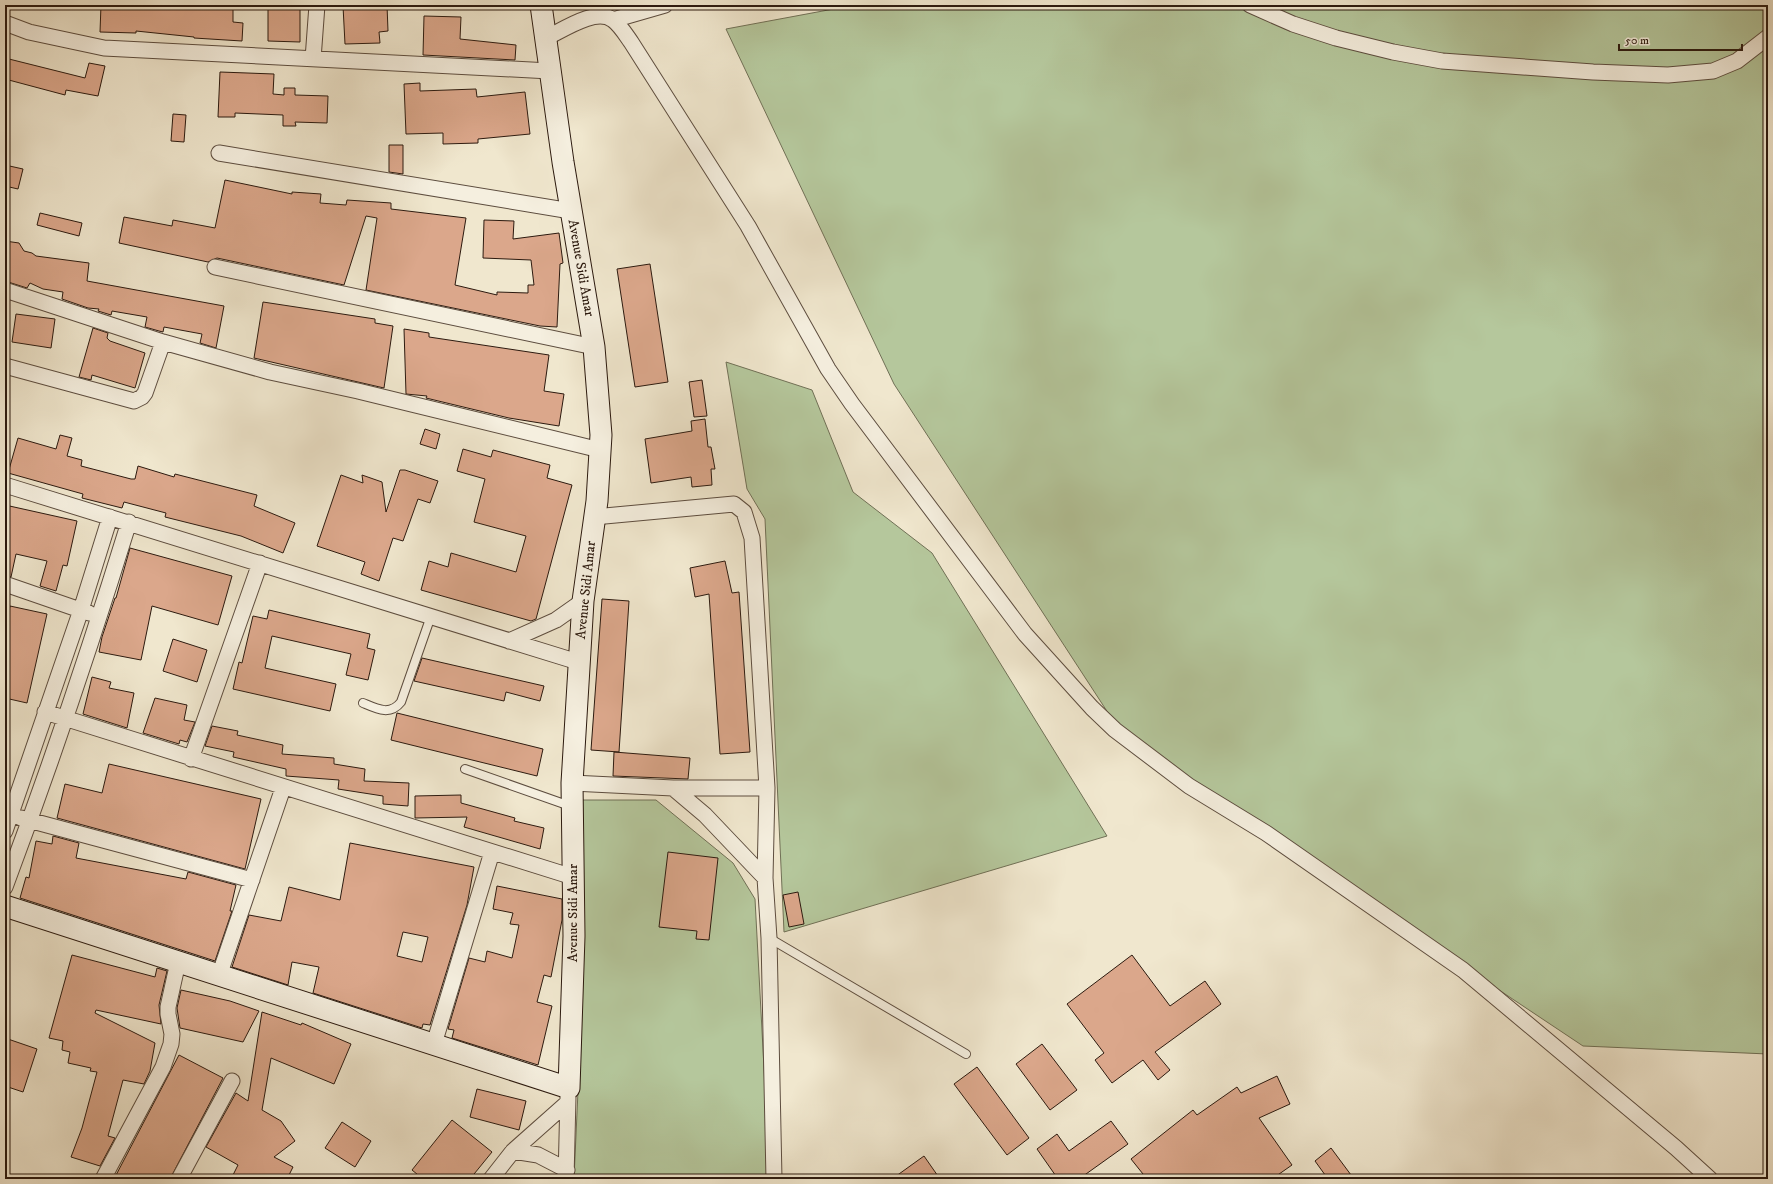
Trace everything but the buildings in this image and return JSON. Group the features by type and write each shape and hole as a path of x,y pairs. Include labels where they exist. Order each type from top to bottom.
{"street":[{"path":"313,58 317,5"},
{"name":"Avenue Sidi Amar","path":"541,5 571,211 594,347 601,435 597,501 582,600 572,783 574,936 568,1096 567,1174"},
{"path":"613,20 665,5"},
{"path":"1250,5 1293,24 1336,38 1393,52 1442,61 1593,72 1668,75 1713,71 1737,61 1768,37"},
{"path":"546,38 591,16 606,16 613,20 631,42 748,226 828,369 852,404 1025,634 1092,708 1124,737 1189,786 1266,833 1463,970 1676,1148 1710,1179"},
{"path":"5,23 29,32 104,48 550,70"},
{"path":"219,153 571,211"},
{"path":"215,267 594,347"},
{"path":"5,290 163,342 270,372 358,390 600,450"},
{"path":"5,366 134,401 142,397 145,393 163,342"},
{"path":"5,484 578,662"},
{"path":"594,517 734,504 744,512 752,538 767,788 765,878 769,938 774,1179"},
{"path":"5,831 8,814 81,610 110,517"},
{"path":"5,887 30,820 100,616 129,522"},
{"path":"191,759 260,563"},
{"path":"5,584 100,616"},
{"path":"509,641 556,620 582,600"},
{"path":"45,712 283,788 573,877"},
{"path":"572,783 673,788 767,788"},
{"path":"219,976 283,788"},
{"path":"673,788 705,815 765,878"},
{"path":"8,814 252,880"},
{"path":"434,1044 492,852"},
{"path":"5,906 434,1044 568,1096 513,1151 491,1179"},
{"path":"103,1179 163,1067 171,1044 172,1034 168,1007 178,962"},
{"path":"179,1179 232,1081"},
{"path":"513,1151 538,1155 567,1174"},
{"path":"773,1157 780,1179"}],"lane":[{"path":"363,702 383,711 392,710 401,702 431,616"},
{"path":"465,769 573,807"},
{"path":"769,938 966,1054"}],"green space":[{"path":"855,5 1768,5 1768,1054 1583,1046 1127,742 894,384 726,29"},
{"path":"726,362 812,390 853,492 932,553 1107,836 784,932 765,519 747,489"},
{"path":"579,800 656,800 733,863 755,899 769,1179 574,1179 582,1003"}]}
